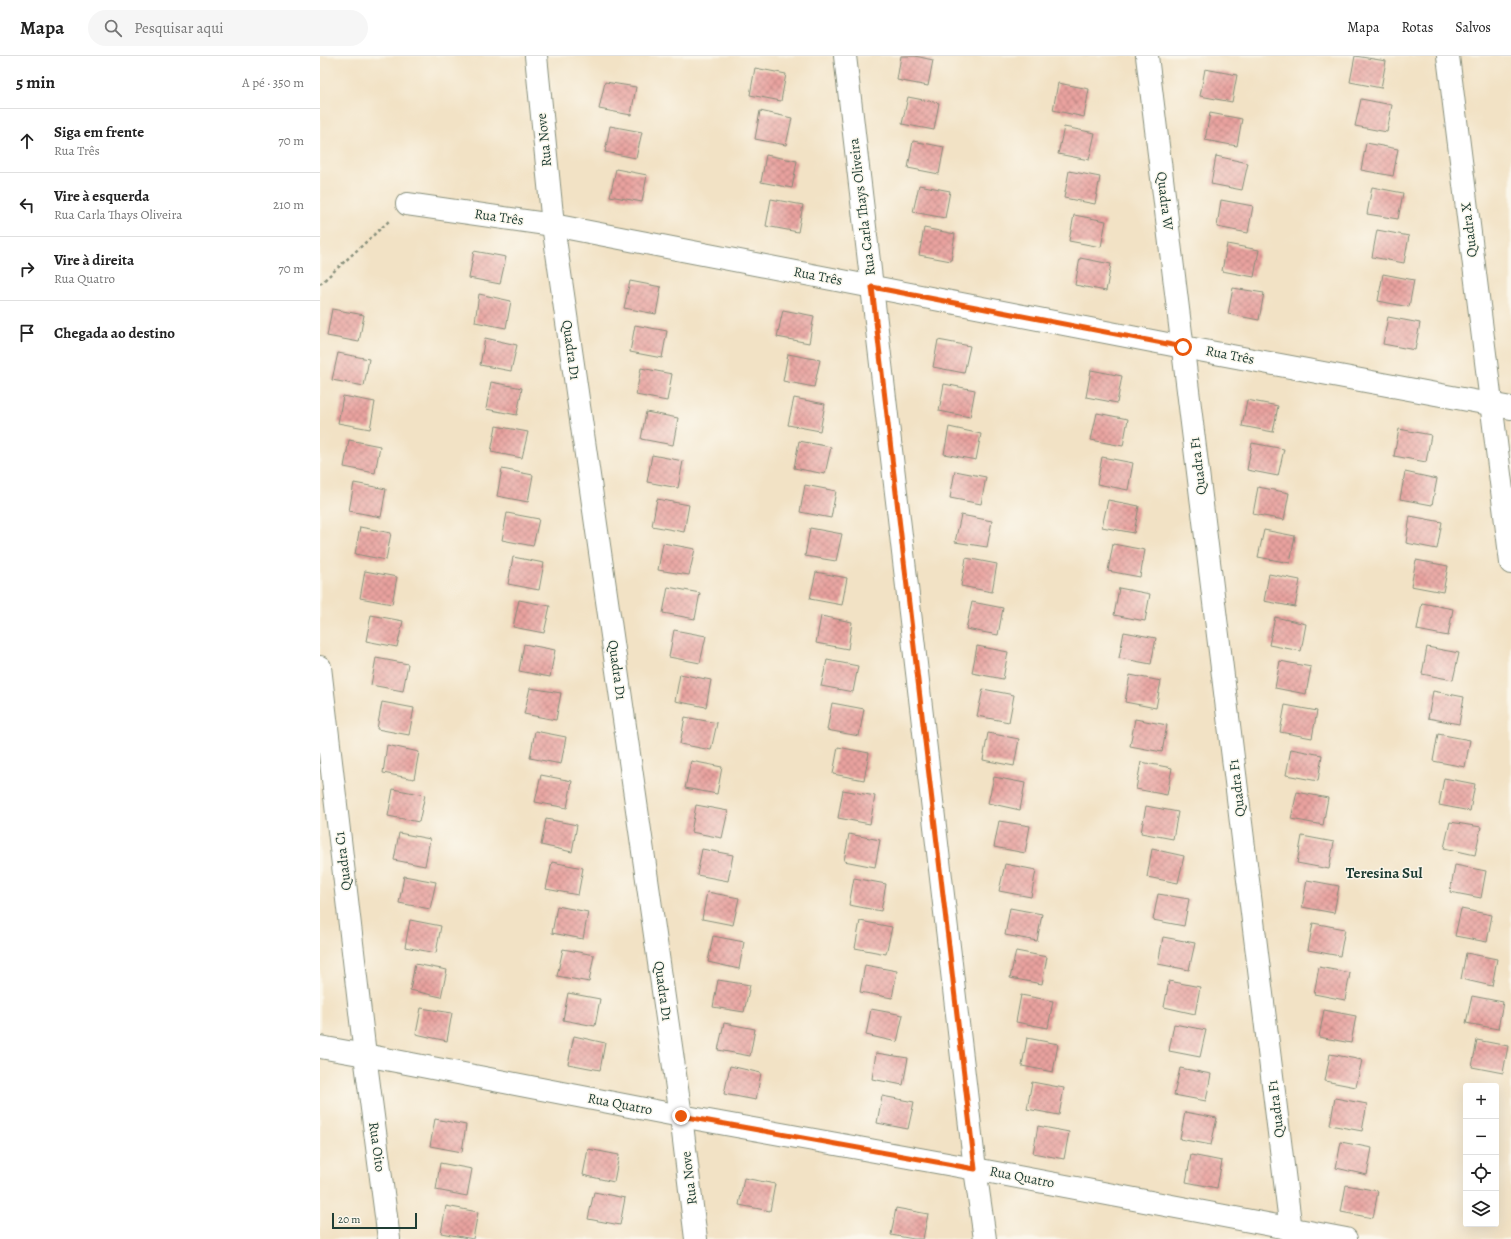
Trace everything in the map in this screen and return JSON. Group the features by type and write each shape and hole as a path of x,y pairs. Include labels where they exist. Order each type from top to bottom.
{"street":[{"name":"Rua Nove","path":"536,56 553,224"},
{"name":"Rua Carla Thays Oliveira","path":"845,56 975,1169 985,1239"},
{"name":"Quadra W","path":"1147,56 1183,347"},
{"name":"Quadra X","path":"1448,56 1501,406 1511,563"},
{"name":"Rua Três","path":"406,204 553,224 1183,347 1501,406"},
{"name":"Quadra D1","path":"553,224 681,1116"},
{"name":"Quadra F1","path":"1183,347 1291,1234"},
{"name":"Quadra C1","path":"320,667 365,1055"},
{"name":"Rua Quatro","path":"320,1047 681,1116 975,1169 1291,1234 1346,1239"},
{"name":"Rua Oito","path":"365,1055 389,1239"},
{"name":"Rua Nove","path":"681,1116 696,1239"}],"path":[{"path":"320,284 406,204"}],"building":[{"path":"901,56 915,56 933,60 928,86 897,80"},
{"path":"1355,56 1386,61 1381,88 1350,82"},
{"path":"755,68 786,74 781,101 750,95"},
{"path":"1205,69 1237,75 1232,102 1200,96"},
{"path":"605,82 636,87 631,115 599,109"},
{"path":"1058,83 1089,89 1084,117 1053,110"},
{"path":"908,97 939,103 934,130 902,124"},
{"path":"1361,99 1392,105 1387,132 1355,126"},
{"path":"760,111 792,118 786,145 755,139"},
{"path":"1210,113 1242,119 1237,146 1205,140"},
{"path":"610,126 642,132 636,158 605,152"},
{"path":"1064,127 1095,133 1089,160 1058,154"},
{"path":"913,141 944,147 939,174 908,168"},
{"path":"1366,143 1398,149 1393,176 1361,170"},
{"path":"766,155 797,161 792,188 761,182"},
{"path":"1216,156 1248,163 1242,190 1211,184"},
{"path":"616,169 647,175 642,202 610,196"},
{"path":"1069,171 1100,177 1095,204 1064,198"},
{"path":"919,185 950,191 945,218 913,212"},
{"path":"1372,187 1403,193 1398,219 1367,214"},
{"path":"771,199 803,205 798,232 766,226"},
{"path":"1221,200 1253,206 1248,233 1217,227"},
{"path":"1074,215 1106,221 1101,247 1069,241"},
{"path":"924,228 955,234 951,261 919,255"},
{"path":"1377,230 1409,236 1404,263 1372,257"},
{"path":"1227,244 1259,250 1254,277 1222,271"},
{"path":"474,251 506,257 500,284 469,278"},
{"path":"1080,258 1111,264 1106,291 1075,285"},
{"path":"1383,274 1414,280 1409,307 1378,301"},
{"path":"630,281 661,287 656,314 624,308"},
{"path":"1233,288 1264,293 1259,320 1228,314"},
{"path":"479,294 511,301 506,328 475,322"},
{"path":"332,309 364,315 359,342 327,336"},
{"path":"783,310 814,316 809,343 777,337"},
{"path":"1388,317 1420,323 1415,350 1383,344"},
{"path":"635,325 667,331 662,358 630,352"},
{"path":"485,338 517,345 511,371 480,365"},
{"path":"938,340 970,346 964,373 933,367"},
{"path":"338,353 369,359 364,386 332,380"},
{"path":"788,354 820,360 814,387 783,381"},
{"path":"641,368 672,374 667,401 636,395"},
{"path":"1091,370 1122,376 1117,403 1086,397"},
{"path":"491,382 522,388 517,415 486,409"},
{"path":"944,384 975,390 970,417 939,411"},
{"path":"343,396 375,402 370,429 338,423"},
{"path":"794,398 825,404 820,431 788,425"},
{"path":"1247,400 1278,406 1273,432 1242,426"},
{"path":"646,412 678,418 673,445 641,439"},
{"path":"1097,413 1128,419 1123,446 1091,440"},
{"path":"496,426 528,432 522,458 491,452"},
{"path":"949,427 981,434 976,460 944,454"},
{"path":"1399,429 1431,435 1426,462 1394,456"},
{"path":"349,440 380,446 375,473 344,467"},
{"path":"799,441 831,447 825,474 794,468"},
{"path":"1252,443 1284,449 1278,476 1247,470"},
{"path":"652,455 683,461 678,488 647,482"},
{"path":"1102,457 1133,463 1128,490 1097,484"},
{"path":"502,469 533,475 528,502 497,496"},
{"path":"955,471 986,477 981,504 950,498"},
{"path":"1405,472 1437,479 1432,505 1400,499"},
{"path":"354,483 386,489 381,517 349,511"},
{"path":"805,485 836,491 831,518 800,512"},
{"path":"1258,487 1289,493 1284,520 1253,514"},
{"path":"657,499 689,505 684,532 652,526"},
{"path":"1108,500 1139,506 1134,533 1102,527"},
{"path":"507,513 539,519 533,546 502,540"},
{"path":"961,515 992,521 987,547 955,542"},
{"path":"1410,516 1442,522 1437,549 1406,543"},
{"path":"360,527 391,533 386,560 355,554"},
{"path":"810,528 842,534 836,561 805,556"},
{"path":"1264,530 1295,536 1290,563 1258,557"},
{"path":"663,543 695,549 689,575 658,570"},
{"path":"1113,544 1145,550 1140,577 1108,571"},
{"path":"513,557 544,563 539,590 508,584"},
{"path":"966,558 997,564 992,592 961,586"},
{"path":"1416,560 1448,566 1443,592 1411,586"},
{"path":"365,571 397,577 392,604 360,598"},
{"path":"816,572 847,578 842,605 810,599"},
{"path":"1269,574 1300,580 1295,607 1264,601"},
{"path":"668,587 700,593 695,619 663,613"},
{"path":"1119,588 1150,594 1145,621 1114,615"},
{"path":"519,600 550,606 544,633 513,627"},
{"path":"972,602 1003,608 998,635 966,629"},
{"path":"1422,603 1453,609 1448,636 1417,630"},
{"path":"371,615 403,621 397,647 366,641"},
{"path":"821,616 852,622 848,649 816,643"},
{"path":"1275,617 1306,624 1301,651 1269,645"},
{"path":"674,630 706,636 700,663 669,657"},
{"path":"1124,632 1156,638 1151,664 1119,658"},
{"path":"524,644 555,650 550,677 519,671"},
{"path":"977,646 1008,652 1003,679 972,673"},
{"path":"1427,647 1459,653 1453,680 1422,674"},
{"path":"376,658 408,664 403,691 371,685"},
{"path":"827,660 858,666 853,692 821,686"},
{"path":"1280,661 1311,667 1306,694 1275,688"},
{"path":"680,674 711,680 706,707 675,701"},
{"path":"1130,675 1161,681 1156,708 1125,702"},
{"path":"530,688 561,693 556,720 524,714"},
{"path":"983,689 1014,695 1009,722 977,716"},
{"path":"1433,691 1464,697 1459,724 1428,718"},
{"path":"382,702 414,708 409,735 377,729"},
{"path":"832,703 864,709 859,736 827,730"},
{"path":"1285,705 1317,711 1312,738 1280,732"},
{"path":"685,717 717,723 711,750 680,744"},
{"path":"1135,719 1167,725 1162,752 1130,746"},
{"path":"535,731 566,737 561,764 530,758"},
{"path":"988,733 1019,739 1014,766 983,760"},
{"path":"1438,734 1470,740 1465,767 1433,761"},
{"path":"387,745 419,752 414,779 383,773"},
{"path":"838,747 869,753 864,780 833,774"},
{"path":"1291,749 1322,755 1318,781 1286,775"},
{"path":"691,761 722,767 717,794 685,788"},
{"path":"1141,762 1172,768 1167,795 1136,789"},
{"path":"541,775 572,781 567,808 535,802"},
{"path":"994,777 1025,783 1020,810 988,803"},
{"path":"1444,778 1475,784 1470,811 1439,805"},
{"path":"393,789 425,795 419,822 388,816"},
{"path":"843,790 875,796 870,824 838,818"},
{"path":"1297,792 1328,798 1323,825 1291,819"},
{"path":"696,805 728,811 722,838 691,832"},
{"path":"1146,806 1178,812 1173,839 1141,833"},
{"path":"546,819 577,825 572,852 541,845"},
{"path":"999,821 1030,826 1025,853 994,847"},
{"path":"1450,822 1481,827 1475,855 1444,848"},
{"path":"399,833 430,839 425,866 394,860"},
{"path":"849,834 880,840 875,867 844,861"},
{"path":"1302,836 1334,842 1329,869 1297,863"},
{"path":"702,849 733,855 728,881 697,875"},
{"path":"1152,849 1184,856 1178,883 1147,877"},
{"path":"552,862 583,868 578,895 546,889"},
{"path":"1005,864 1036,870 1031,897 999,891"},
{"path":"1455,865 1486,871 1481,898 1450,892"},
{"path":"404,876 436,882 430,909 399,903"},
{"path":"854,878 886,884 881,911 849,905"},
{"path":"1307,880 1339,886 1334,913 1302,907"},
{"path":"707,892 739,898 733,925 702,919"},
{"path":"1158,894 1189,899 1184,926 1153,920"},
{"path":"557,906 588,912 583,939 552,933"},
{"path":"1010,908 1042,914 1037,941 1005,935"},
{"path":"1461,909 1492,915 1487,942 1455,936"},
{"path":"410,920 441,926 436,953 405,947"},
{"path":"860,921 892,927 886,954 855,948"},
{"path":"1313,923 1345,929 1340,956 1308,950"},
{"path":"713,936 744,942 739,969 708,962"},
{"path":"1163,937 1195,943 1189,970 1158,964"},
{"path":"563,949 594,955 589,982 557,976"},
{"path":"1016,951 1047,957 1042,984 1010,978"},
{"path":"1466,953 1497,959 1492,986 1461,979"},
{"path":"415,964 447,970 441,997 410,990"},
{"path":"865,965 897,971 892,998 860,992"},
{"path":"1319,967 1350,973 1345,1000 1314,994"},
{"path":"718,980 750,985 744,1012 713,1007"},
{"path":"1169,981 1200,987 1195,1014 1164,1007"},
{"path":"568,993 600,999 595,1026 563,1020"},
{"path":"1021,995 1053,1001 1048,1028 1016,1022"},
{"path":"1472,996 1503,1002 1498,1029 1466,1023"},
{"path":"421,1008 452,1013 447,1041 416,1034"},
{"path":"871,1009 903,1015 897,1042 866,1035"},
{"path":"1324,1010 1356,1016 1351,1043 1319,1037"},
{"path":"724,1023 755,1029 750,1056 718,1050"},
{"path":"1174,1024 1206,1030 1200,1057 1169,1051"},
{"path":"574,1036 605,1043 600,1070 568,1064"},
{"path":"1027,1038 1058,1044 1053,1072 1022,1066"},
{"path":"1477,1040 1508,1046 1503,1073 1472,1067"},
{"path":"876,1053 908,1058 903,1085 872,1079"},
{"path":"1330,1054 1362,1060 1356,1087 1325,1081"},
{"path":"730,1066 761,1073 756,1100 724,1094"},
{"path":"1180,1068 1211,1074 1206,1101 1174,1095"},
{"path":"1032,1082 1064,1088 1059,1115 1027,1109"},
{"path":"882,1096 914,1102 908,1129 877,1123"},
{"path":"1335,1098 1367,1104 1362,1131 1330,1125"},
{"path":"1185,1112 1217,1118 1211,1145 1180,1139"},
{"path":"435,1119 466,1125 462,1152 430,1146"},
{"path":"1038,1126 1069,1132 1064,1159 1033,1153"},
{"path":"1341,1142 1372,1148 1367,1175 1336,1168"},
{"path":"588,1149 619,1155 614,1182 583,1175"},
{"path":"1191,1155 1222,1161 1217,1188 1186,1182"},
{"path":"440,1163 472,1169 467,1196 436,1190"},
{"path":"744,1178 775,1184 770,1211 739,1205"},
{"path":"1346,1185 1378,1191 1373,1218 1341,1212"},
{"path":"594,1192 625,1198 620,1225 588,1219"},
{"path":"446,1206 478,1212 473,1239 441,1233"},
{"path":"896,1208 928,1214 923,1239 891,1235"}],"district":[{"name":"Teresina Sul","path":"1384,873"}],"route":[{"path":"681,1116 975,1169 872,287 1183,347"}]}
